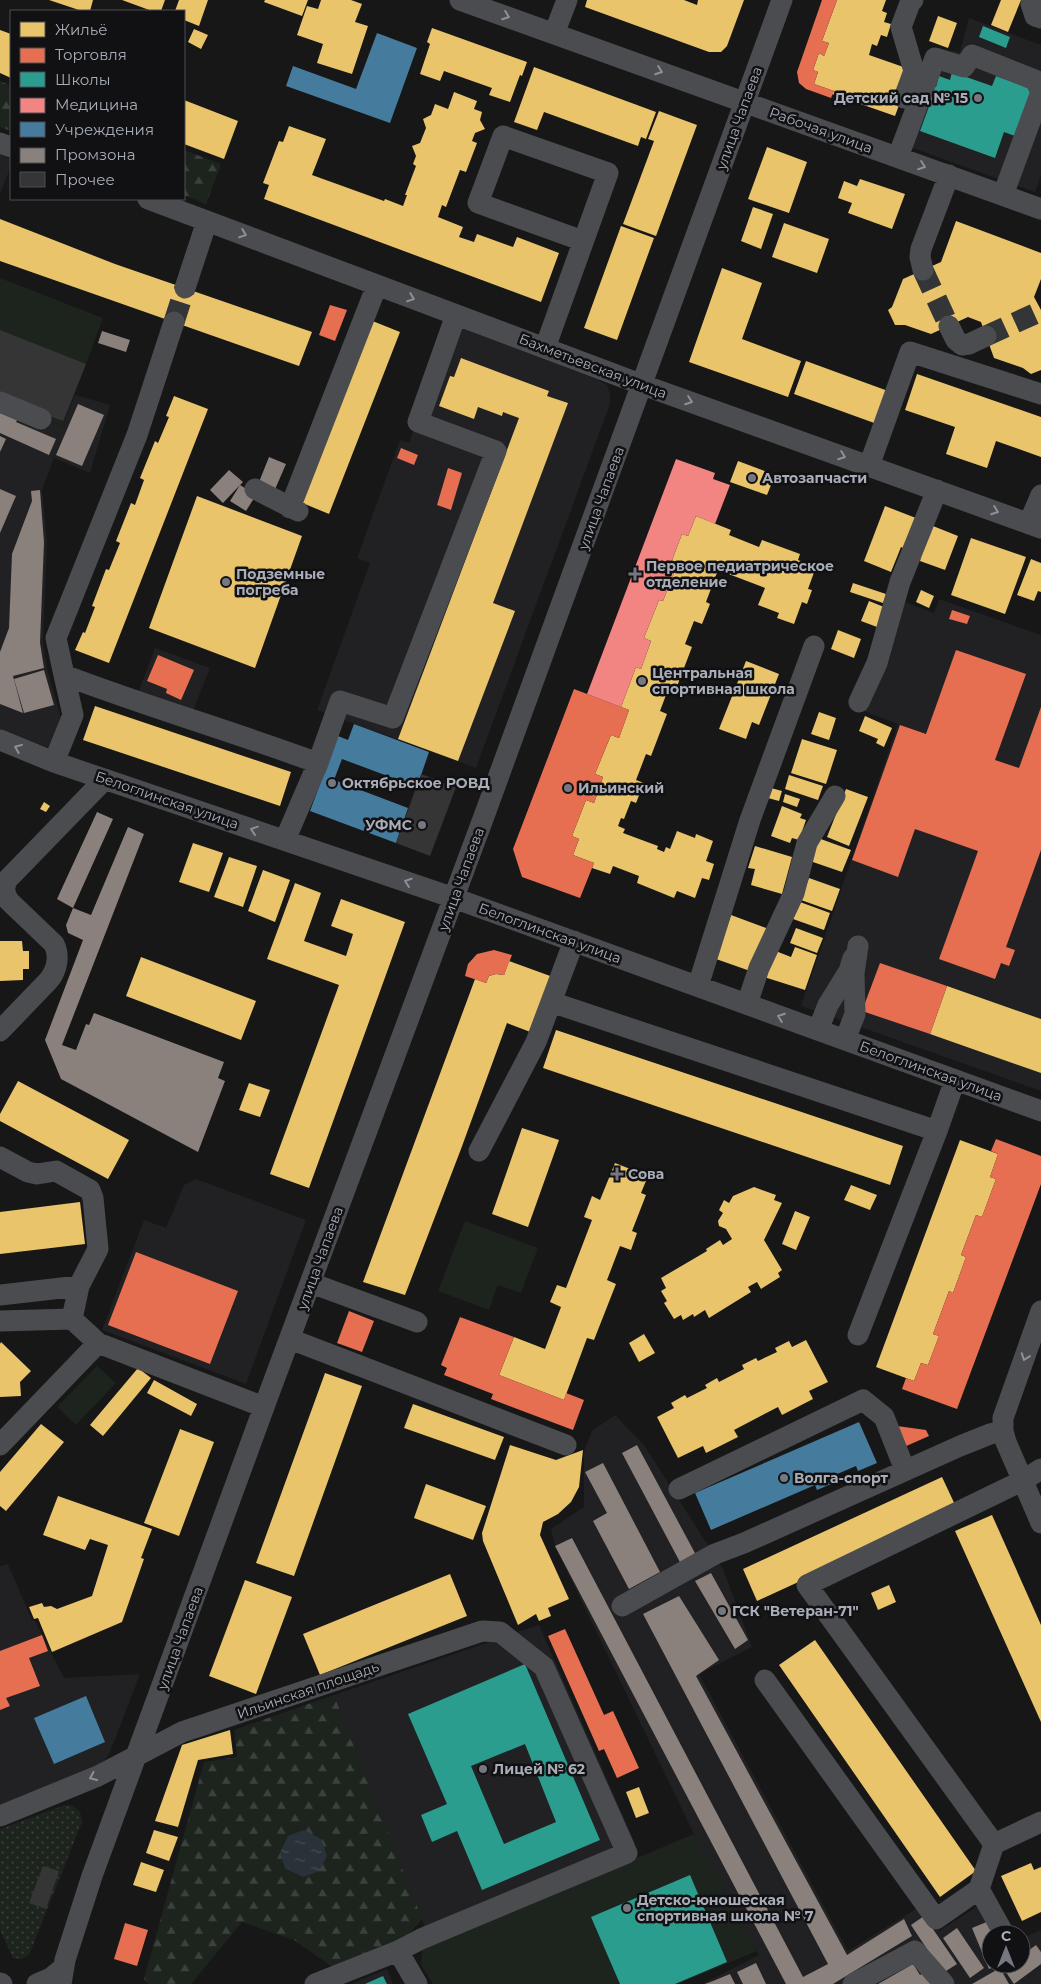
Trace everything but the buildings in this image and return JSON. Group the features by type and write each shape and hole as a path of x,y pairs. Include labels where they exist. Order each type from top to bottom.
{"street":[{"name":"Рабочая улица","path":"460,0 1041,209"},
{"path":"554,34 566,0"},
{"name":"улица Чапаева","path":"137,1756 264,1407 643,385 782,0"},
{"path":"891,155 914,71 901,27 910,3 913,0"},
{"path":"1033,0 1031,4 1035,16 1041,18"},
{"path":"891,155 935,58 964,67 972,55 1036,80 1040,92 1003,195"},
{"path":"545,348 608,173 503,136 478,203 583,241"},
{"path":"923,270 920,257 921,249 948,175"},
{"name":"Бахметьевская улица","path":"151,200 643,385 1035,525"},
{"path":"185,288 207,221"},
{"path":"255,489 294,509 377,285"},
{"path":"286,840 318,763 340,701 392,718 496,451 418,422 456,315"},
{"path":"54,762 73,715 56,638 137,435 174,322"},
{"path":"949,326 956,340 962,345 969,344 986,336"},
{"path":"870,466 910,352 1041,394"},
{"path":"0,402 41,419"},
{"path":"859,702 876,662 900,582 937,490"},
{"path":"1035,525 1041,495"},
{"path":"698,986 750,820 814,646"},
{"path":"64,676 318,763"},
{"name":"Белоглинская улица","path":"0,740 54,762 454,898 1041,1111"},
{"path":"0,1031 49,980 53,975 58,959 58,951 54,944 9,902 4,894 4,886 105,779"},
{"path":"747,1004 759,968 794,893 807,843 835,796"},
{"path":"480,1151 536,1042 574,941"},
{"path":"818,1030 828,1005 848,971 858,946 854,973 855,1014 845,1040"},
{"path":"551,1002 937,1131"},
{"path":"858,1335 955,1080"},
{"path":"0,1157 28,1172 37,1174 56,1171 90,1190 93,1198 98,1249 78,1286 72,1319"},
{"path":"311,1283 416,1322"},
{"path":"0,1295 78,1286"},
{"path":"1041,1311 1003,1418 1003,1431 1022,1481 1041,1523"},
{"path":"0,1321 72,1319 98,1343 264,1407"},
{"path":"290,1339 566,1445"},
{"path":"0,1445 98,1343"},
{"path":"679,1489 864,1400 884,1417 905,1470"},
{"path":"622,1606 715,1554 744,1543 905,1470 990,1434 1003,1431"},
{"path":"994,1844 807,1585 1022,1481 1041,1469"},
{"name":"Ильинская площадь","path":"0,1816 98,1776 182,1732 482,1631 500,1632 544,1667 628,1853 421,1939 398,1952"},
{"path":"765,1680 936,1919 979,1889 994,1844 1041,1822"},
{"path":"37,1984 51,1978 62,1977 92,1876 137,1756"},
{"path":"979,1889 998,1924"},
{"path":"853,1984 915,1951 944,1984"},
{"path":"315,1984 398,1952 417,1984"}],"shaded area":[{"name":"Детский сад № 15","path":"969,18 1041,45 1041,176 1035,192 899,143 931,48 960,52"},
{"path":"0,155 10,159 10,169 0,194"},
{"path":"451,324 596,379 607,385 610,393 610,404 476,768 317,710 370,563 357,558 400,440 409,443"},
{"path":"75,395 110,405 90,473 54,458 42,490 47,540 43,643 47,668 64,730 56,750 0,730 0,399 63,426"},
{"path":"939,599 1041,635 1041,1091 801,1006 898,724 864,711 905,602 934,613"},
{"path":"155,648 210,668 192,713 138,693"},
{"path":"196,1179 306,1220 246,1384 102,1330 144,1220 166,1228 184,1185"},
{"path":"615,1415 644,1445 723,1569 752,1647 699,1674 848,1951 921,1906 939,1931 986,1901 989,1924 981,1924 981,1974 1031,1974 1031,1934 1041,1930 1041,1984 702,1984 759,1955 694,1834 555,1546 551,1529 584,1507 584,1451 592,1431"},
{"path":"8,1564 32,1620 35,1621 64,1678 140,1674 106,1759 97,1766 0,1805 0,1566"},
{"name":"Лицей № 62","path":"539,1625 635,1843 426,1930 334,1695"},
{"path":"387,1969 393,1984 351,1984"}],"green space":[{"path":"0,81 10,86 10,131 0,127"},
{"path":"185,150 221,164 206,204 185,195"},
{"path":"0,278 103,318 63,426 0,399"},
{"path":"465,1221 538,1248 521,1293 498,1285 489,1310 438,1291"},
{"path":"97,1366 116,1383 76,1425 57,1407"},
{"path":"334,1695 422,1919 404,1940 334,1968 294,1940 242,1922 191,1984 149,1984 144,1979 204,1762 237,1757 234,1730"},
{"path":"65,1805 73,1806 80,1812 82,1822 29,1955 22,1959 13,1958 0,1930 0,1829"},
{"name":"Детско-юношеская спортивная школа № 7","path":"694,1834 757,1951 678,1984 433,1984 421,1965 422,1948"}],"water":[{"path":"304,1830 321,1839 327,1856 319,1871 303,1877 285,1868 280,1853 288,1836"}],"tunnel":[{"path":"923,270 949,326"},
{"path":"174,322 185,288"},
{"path":"986,336 1041,311"}],"place":[{"name":"Детский сад № 15","path":"978,98"},
{"name":"Автозапчасти","path":"752,478"},
{"name":"Первое педиатрическое отделение","path":"635,574"},
{"name":"Подземные погреба","path":"226,582"},
{"name":"Центральная спортивная школа","path":"642,681"},
{"name":"Октябрьское РОВД","path":"332,783"},
{"name":"Ильинский","path":"568,788"},
{"name":"УФМС","path":"422,825"},
{"name":"Сова","path":"617,1174"},
{"name":"Волга-спорт","path":"784,1478"},
{"name":"ГСК \"Ветеран-71\"","path":"722,1611"},
{"name":"Лицей № 62","path":"483,1769"},
{"name":"Детско-юношеская спортивная школа № 7","path":"627,1908"}]}
